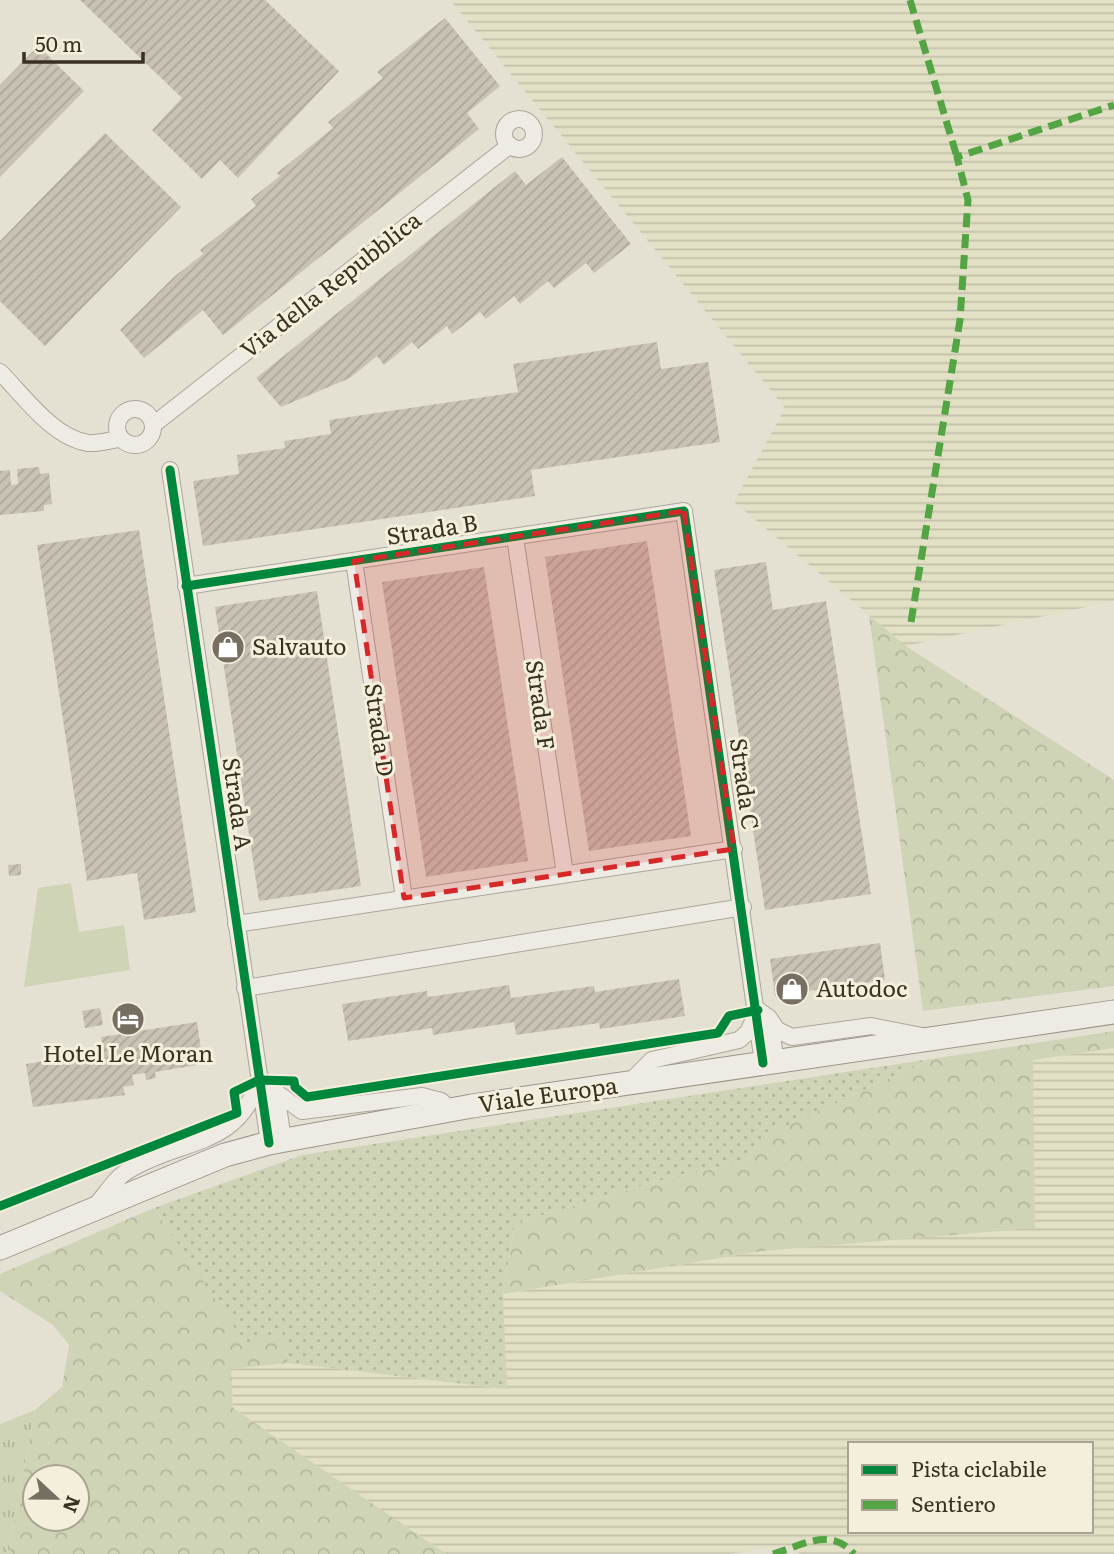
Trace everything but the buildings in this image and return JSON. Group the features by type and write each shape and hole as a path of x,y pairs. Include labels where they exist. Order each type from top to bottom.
{"main road":[{"name":"Viale Europa","path":"0,1248 225,1155 276,1142 450,1110 1114,1012"}],"street":[{"name":"Via della Repubblica","path":"153,425 510,145"},
{"path":"0,372 55,426 88,443 120,439 131,445 143,444 151,436 153,425 143,411 125,412 117,421 120,439"},
{"name":"Strada A","path":"170,470 259,1080 276,1142"},
{"name":"Strada B","path":"186,586 684,511"},
{"name":"Strada C","path":"684,511 758,1010 770,1062"},
{"name":"Strada F","path":"515,537 565,874"},
{"name":"Strada D","path":"354,561 404,898"},
{"path":"236,924 734,849"},
{"path":"245,988 743,907"},
{"path":"629,1083 652,1060 739,1040 748,1032 758,1010 769,1018 777,1030 792,1037 871,1026 936,1038"},
{"path":"94,1208 125,1172 142,1162 227,1130 250,1105 259,1080 302,1111 422,1096 441,1101 450,1110"}],"highlighted area":[{"path":"684,511 734,849 404,898 354,561"}],"shaded area":[{"path":"450,0 1114,0 1114,601 906,646 734,502 785,408"},
{"path":"1114,1048 1114,1554 801,1554 785,1545 729,1554 446,1554 233,1408 231,1369 288,1363 506,1389 503,1294 762,1251 1033,1060"}],"green space":[{"path":"869,615 906,646 1114,780 1114,986 923,1011"},
{"path":"71,883 79,932 124,925 130,970 24,987 38,888"},
{"path":"1114,1031 1114,1048 1033,1060 1035,1228 762,1251 503,1294 515,1223 676,1176 744,1162 768,1134 931,1059"},
{"path":"931,1059 769,1134 744,1162 676,1176 515,1223 503,1294 507,1389 288,1363 282,1331 245,1343 154,1208 302,1155"},
{"path":"154,1208 245,1342 283,1330 288,1363 231,1369 233,1408 446,1554 8,1554 21,1485 21,1533 91,1533 91,1463 25,1463 35,1410 62,1387 69,1345 53,1325 0,1291 0,1274"},
{"path":"35,1410 25,1463 21,1463 21,1485 8,1554 0,1554 0,1424"}],"marked path":[{"path":"910,0 957,157"},
{"path":"911,622 960,320 968,200 957,157 1114,105"},
{"path":"773,1554 815,1540 836,1541 854,1554"}],"cycle path":[{"path":"170,470 269,1143"},
{"path":"186,586 684,511 763,1063"},
{"path":"0,1206 237,1113 234,1092 259,1080 294,1081 295,1087 307,1097 718,1033 729,1016 758,1010"}],"place":[{"name":"Salvauto","path":"228,647"},
{"name":"Autodoc","path":"792,989"},
{"name":"Hotel Le Moran","path":"128,1019"}]}
